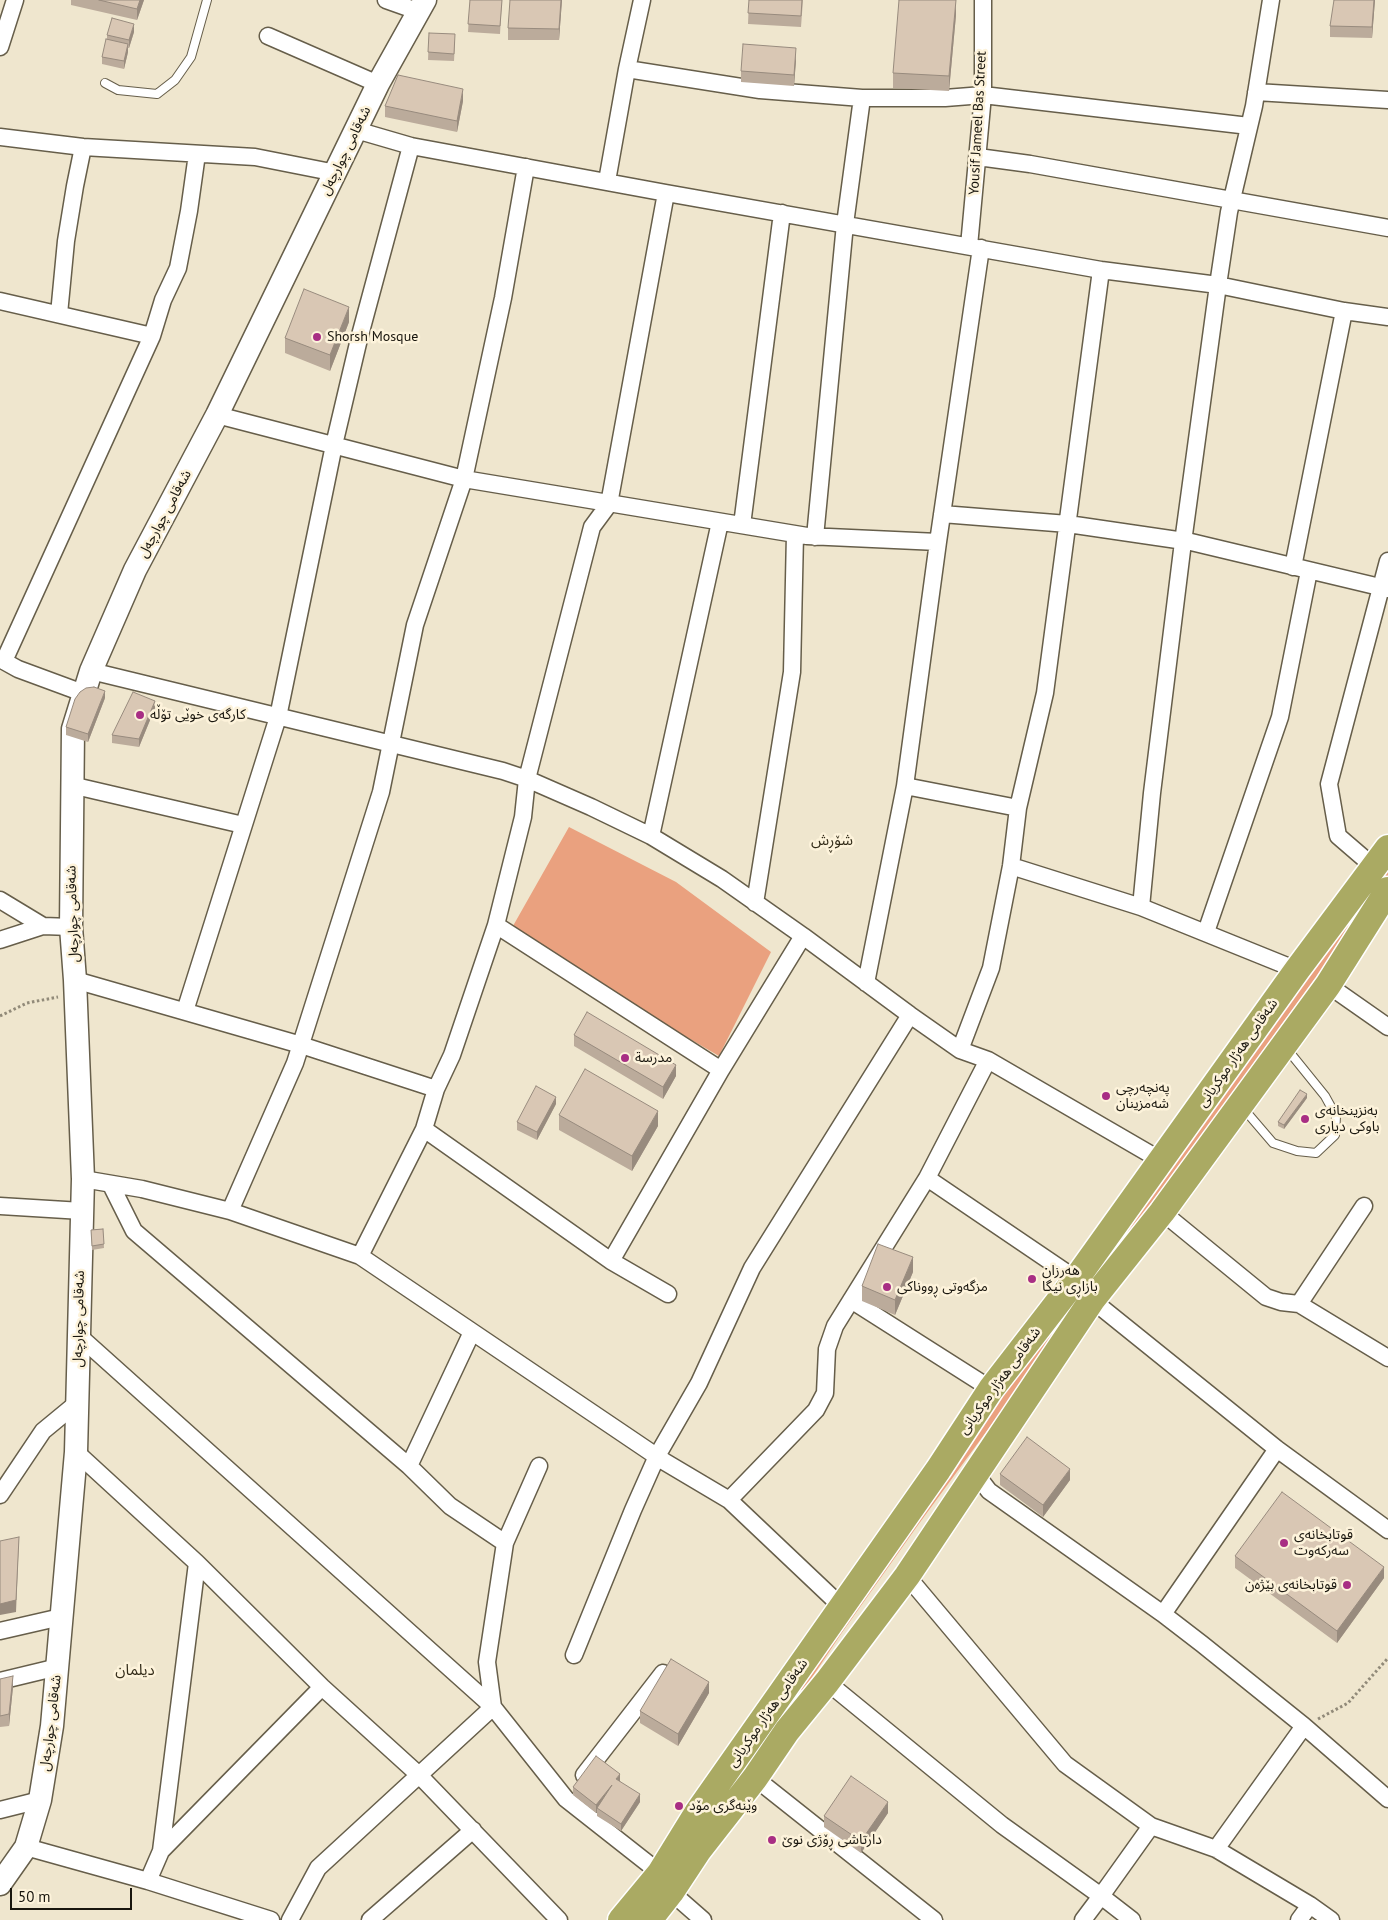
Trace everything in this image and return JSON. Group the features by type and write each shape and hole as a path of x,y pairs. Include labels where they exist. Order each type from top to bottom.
{"highway":[{"name":"شەقامی ھەژار موکریانی","path":"648,1920 697,1813 938,1470 991,1389 1076,1279 1297,970 1381,857"},
{"name":"شەقامی ھەژار موکریانی","path":"621,1920 666,1883 698,1851 907,1576 1092,1300 1162,1212 1328,985 1388,890"},
{"path":"788,1685 790,1694 802,1705 820,1690"},
{"path":"762,1723 778,1729 783,1738"}],"main road":[{"name":"شەقامی چوارچەل","path":"0,1884 26,1847 40,1800 52,1726 58,1667 60,1617 76,1452 82,1179 71,927 73,729 91,671 135,570 218,415 378,84 421,4"}],"street":[{"path":"0,47 15,0"},
{"path":"386,0 421,4"},
{"path":"607,181 627,69 642,0"},
{"name":"Yousif Jameel Bas Street","path":"866,983 905,786 942,514 975,247 978,158 983,95 984,0"},
{"path":"1141,907 1152,793 1183,542 1218,285 1232,200 1256,92 1271,0"},
{"path":"268,36 378,84"},
{"path":"627,69 760,90 862,98 945,98 983,95 1249,126"},
{"path":"1256,92 1388,100"},
{"path":"815,536 845,224 862,98"},
{"path":"356,130 411,146 666,193 782,212 1101,270 1218,285 1388,317"},
{"path":"0,137 83,147 255,157 336,173"},
{"path":"185,1011 278,716 334,445 411,146"},
{"path":"59,314 72,204 83,147"},
{"path":"83,693 2,660 152,336 163,300 178,268 197,154"},
{"path":"978,158 1030,164 1388,228"},
{"path":"230,1211 295,1063 381,792 415,625 464,479 503,298 526,167"},
{"path":"360,1256 424,1129 436,1089 452,1055 496,925 523,817 526,779 592,527 609,504 666,193"},
{"path":"742,525 782,212"},
{"path":"960,1050 992,968 1011,866 1018,808 1044,693 1101,270"},
{"path":"0,301 152,336"},
{"path":"1206,932 1280,716 1301,569 1344,310"},
{"path":"218,415 464,479 795,534 938,542"},
{"path":"942,514 1068,524 1183,542 1384,588"},
{"path":"651,836 720,522"},
{"path":"755,903 792,672 795,534"},
{"path":"1381,857 1338,836 1329,784 1384,588 1388,561"},
{"path":"91,671 496,769 526,779 591,807 651,836 722,878 960,1050 988,1060 1162,1161"},
{"path":"71,785 243,825"},
{"path":"905,786 1018,808"},
{"path":"1011,866 1141,907 1297,970"},
{"path":"0,900 43,926"},
{"path":"496,925 721,1070"},
{"path":"0,940 43,926 71,927"},
{"path":"611,1261 721,1070 803,936"},
{"path":"1328,985 1388,1027"},
{"path":"75,986 185,1011 301,1045 436,1089"},
{"path":"574,1655 657,1456 699,1383 752,1268 910,1015"},
{"path":"729,1500 816,1410 825,1393 827,1349 835,1326 927,1178 988,1060"},
{"path":"424,1129 611,1261 668,1294"},
{"path":"927,1178 1076,1279"},
{"path":"82,1179 142,1189 230,1211 360,1256 657,1456 729,1500 842,1608"},
{"path":"111,1185 134,1232 409,1466 450,1506 505,1543"},
{"path":"0,1206 82,1211"},
{"path":"1299,1304 1364,1206"},
{"path":"1162,1212 1266,1297 1281,1302 1299,1304 1388,1358"},
{"path":"851,1300 991,1389"},
{"path":"1092,1300 1277,1449 1388,1530"},
{"path":"409,1466 472,1332"},
{"path":"78,1335 493,1707 566,1799 666,1883 703,1920"},
{"path":"0,1495 42,1430 77,1403"},
{"path":"1163,1614 1277,1449"},
{"path":"76,1452 196,1562 322,1688 419,1775 559,1920"},
{"path":"493,1707 487,1662 505,1543 539,1466"},
{"path":"976,1474 989,1492 1163,1614 1304,1726 1388,1800"},
{"path":"148,1881 162,1851 196,1562"},
{"path":"907,1576 1065,1764 1151,1826 1216,1849 1310,1905 1331,1920"},
{"path":"0,1631 60,1617"},
{"path":"0,1681 58,1667"},
{"path":"566,1799 663,1673"},
{"path":"162,1851 322,1688"},
{"path":"820,1690 1132,1920"},
{"path":"290,1920 318,1868 493,1707"},
{"path":"1216,1849 1304,1726"},
{"path":"755,1778 934,1920"},
{"path":"0,1810 40,1800"},
{"path":"1083,1920 1151,1826"},
{"path":"370,1920 473,1830"},
{"path":"26,1847 148,1881 271,1920"},
{"path":"1299,1920 1310,1905"}],"lane":[{"path":"105,83 118,90 157,94 175,80 191,57 207,0"},
{"path":"1240,1104 1272,1143 1297,1151 1316,1153 1334,1135 1336,1116 1325,1096 1284,1045"}],"path":[{"path":"0,1016 27,1003 75,986"},
{"path":"1304,1726 1348,1704 1388,1658"}],"shaded area":[{"path":"569,827 676,882 771,952 719,1056 509,933"},
{"path":"1388,851 1388,877 918,1525 803,1691 798,1688 799,1682"}],"building":[{"path":"99,0 140,0 137,9"},
{"path":"470,0 502,0 500,26 468,24"},
{"path":"510,0 561,0 559,29 508,28"},
{"path":"749,0 802,0 801,16 748,13"},
{"path":"899,0 956,0 949,76 893,73"},
{"path":"1334,0 1374,0 1372,27 1330,26"},
{"path":"112,18 134,24 129,40 107,35"},
{"path":"429,33 455,34 454,54 428,52"},
{"path":"106,39 128,44 124,61 102,57"},
{"path":"743,44 796,48 794,75 741,71"},
{"path":"398,75 463,89 457,121 385,106"},
{"name":"Shorsh Mosque","path":"304,289 349,307 330,355 285,338"},
{"path":"94,687 105,691 88,734 66,727 75,699 86,688"},
{"path":"133,692 155,701 139,739 112,735"},
{"path":"587,1012 676,1065 663,1087 574,1035"},
{"path":"585,1069 658,1111 632,1156 559,1115"},
{"path":"536,1086 556,1097 537,1132 517,1122"},
{"path":"1300,1090 1307,1094 1284,1125 1278,1122"},
{"path":"103,1229 104,1244 92,1246 91,1230"},
{"path":"878,1244 913,1257 895,1300 862,1286"},
{"path":"1027,1437 1070,1469 1043,1505 1000,1474"},
{"path":"1282,1492 1384,1567 1337,1631 1235,1556"},
{"path":"19,1537 16,1600 0,1604 0,1541"},
{"path":"671,1659 709,1682 678,1734 640,1711"},
{"path":"13,1676 9,1714 0,1716 0,1679"},
{"path":"596,1756 620,1774 616,1779 640,1794 621,1824 597,1808 612,1785 596,1805 573,1787"},
{"path":"851,1776 888,1802 861,1841 824,1816"}],"place":[{"name":"Shorsh Mosque","path":"317,337"},
{"name":"کارگەی خوێی تۆڵە","path":"140,715"},
{"name":"مدرسة","path":"625,1058"},
{"name":"پەنچەرچی شەمزینان","path":"1106,1096"},
{"name":"بەنزینخانەی باوکی دیاری","path":"1305,1119"},
{"name":"هەرزان بازاڕی نیگا","path":"1032,1279"},
{"name":"مزگەوتی ڕووناکی","path":"887,1287"},
{"name":"قوتابخانەی سەرکەوت","path":"1284,1543"},
{"name":"قوتابخانەی بێژەن","path":"1347,1585"},
{"name":"وێنەگری مۆد","path":"679,1806"},
{"name":"دارتاشی ڕۆژی نوێ","path":"772,1840"}],"district":[{"name":"شۆڕش","path":"832,841"},
{"name":"دیلمان","path":"135,1671"}]}
